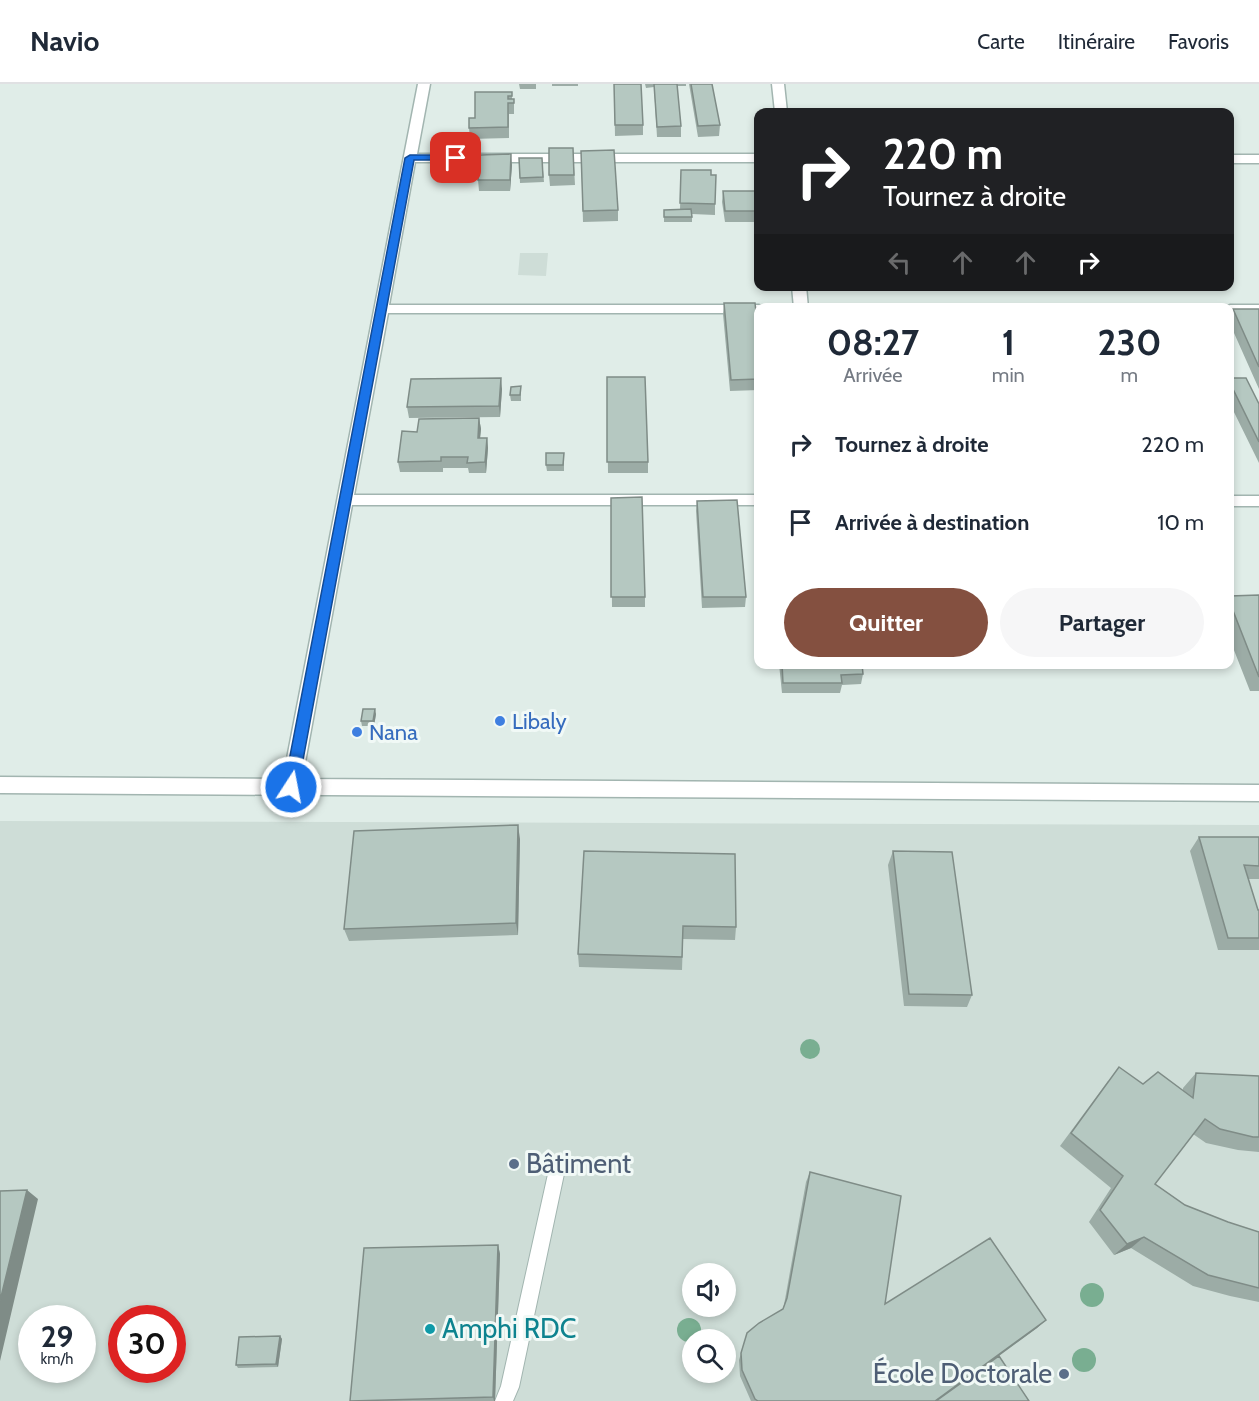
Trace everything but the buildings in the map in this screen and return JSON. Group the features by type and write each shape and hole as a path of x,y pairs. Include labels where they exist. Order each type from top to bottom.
{"street":[{"path":"291,787 424,84"},
{"path":"778,84 781,108"},
{"path":"410,158 754,158"},
{"path":"1234,159 1259,159"},
{"path":"381,309 754,309"},
{"path":"1234,309 1259,309"},
{"path":"346,500 754,500"},
{"path":"1234,501 1259,501"},
{"path":"0,785 1259,793"}],"lane":[{"path":"504,1401 510,1387 556,1174"}],"shaded area":[{"path":"520,253 548,253 546,276 518,275"},
{"path":"0,821 1259,825 1259,1401 0,1401"}],"place":[{"name":"Libaly","path":"500,721"},
{"name":"Nana","path":"357,732"},
{"name":"Bâtiment","path":"514,1164"},
{"name":"Amphi RDC","path":"430,1329"},
{"name":"École Doctorale","path":"1064,1374"}],"route":[{"path":"291,787 410,158 456,158"}]}
